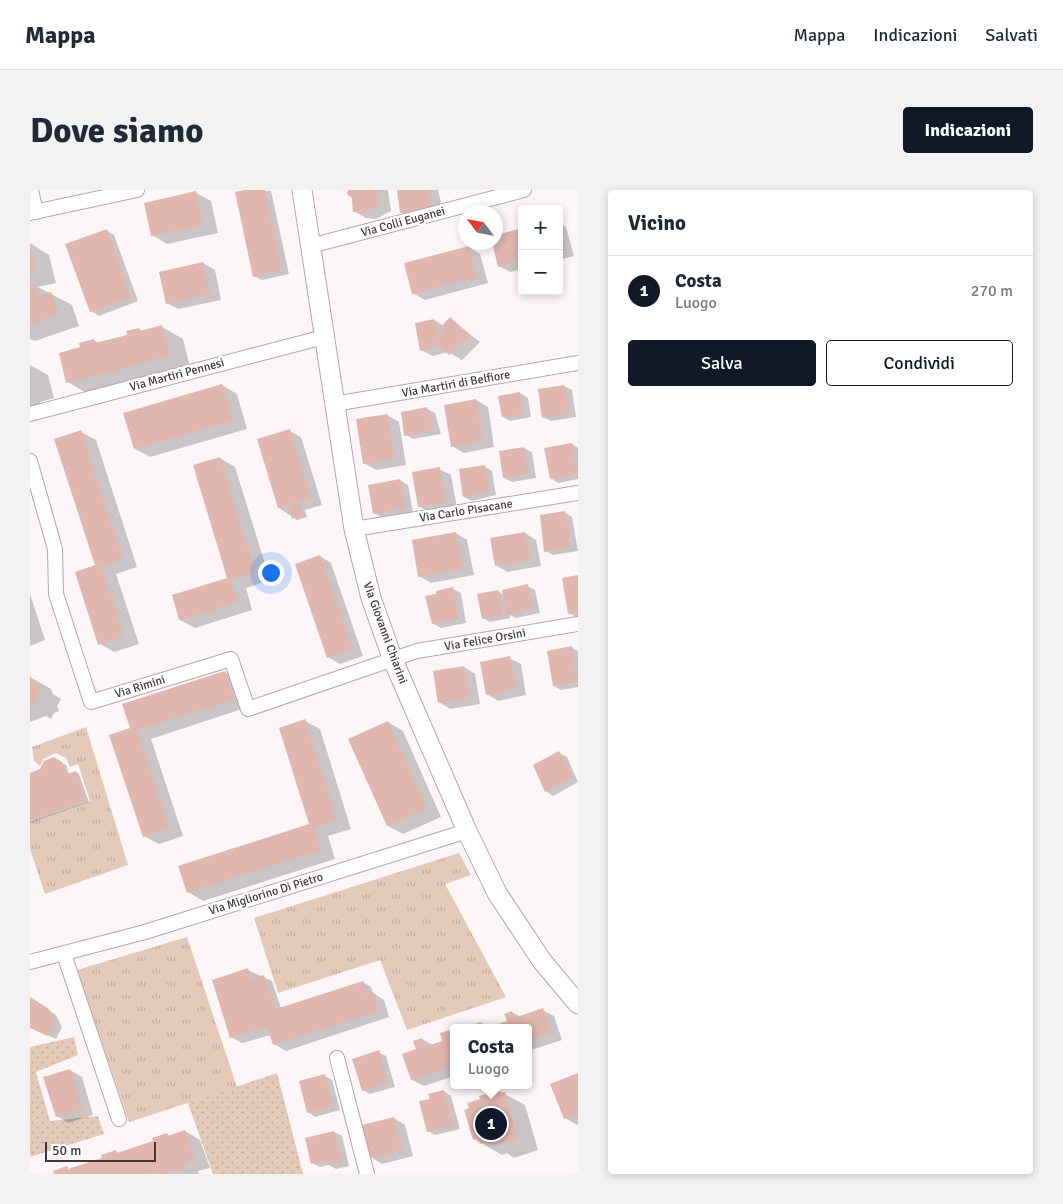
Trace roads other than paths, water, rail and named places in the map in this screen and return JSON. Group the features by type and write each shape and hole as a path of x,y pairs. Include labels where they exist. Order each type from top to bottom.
{"main road":[{"name":"Via Giovanni Chiarini","path":"302,190 354,529 370,598 393,660 467,831 509,913 542,961 578,1004"}],"street":[{"path":"31,190 33,212 137,190"},
{"name":"Via Colli Euganei","path":"310,246 524,190"},
{"name":"Via Martiri Pennesi","path":"30,414 324,337"},
{"name":"Via Martiri di Belfiore","path":"334,404 578,363"},
{"name":"Via Rimini","path":"30,461 55,548 56,594 91,702 231,659 248,709 393,660"},
{"name":"Via Carlo Pisacane","path":"354,529 578,493"},
{"name":"Via Felice Orsini","path":"393,660 417,651 578,624"},
{"name":"Via Migliorino Di Pietro","path":"30,962 145,932 467,831"},
{"path":"64,954 119,1119"},
{"path":"337,1058 367,1174"}],"place":[{"name":"Costa","path":"491,1124"}]}
